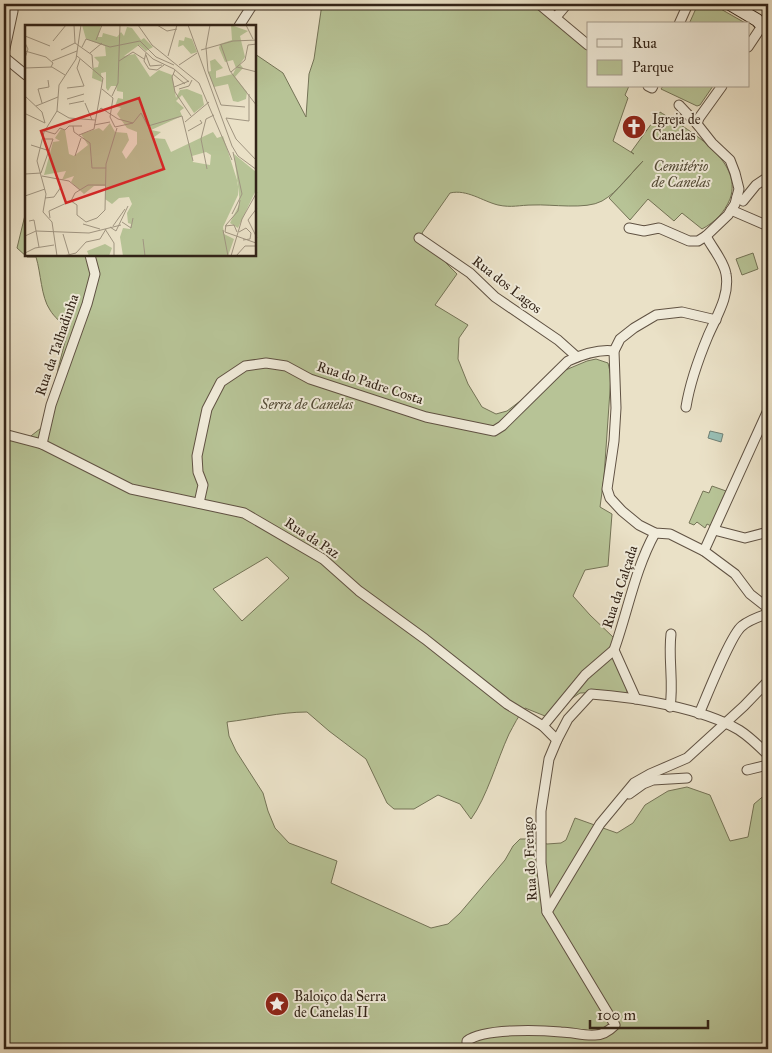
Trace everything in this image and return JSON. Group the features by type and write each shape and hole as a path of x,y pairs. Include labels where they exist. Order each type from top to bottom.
{"main road":[{"path":"730,4 757,20 765,29"}],"street":[{"path":"13,4 4,55 25,74"},
{"path":"240,25 253,4"},
{"path":"539,4 587,44"},
{"path":"556,17 567,4"},
{"path":"680,22 688,4"},
{"path":"750,45 765,29"},
{"path":"697,124 699,118 721,88"},
{"path":"629,228 644,231 659,228 689,241 698,241 728,215 737,197 739,189 730,160 712,143 679,105"},
{"path":"737,197 744,201 756,185 768,177"},
{"path":"731,210 768,226"},
{"path":"686,407 689,385 708,334 716,320 726,294 726,273 706,236"},
{"name":"Rua dos Lagos","path":"419,238 470,273 495,297 558,340 577,357"},
{"name":"Rua da Talhadinha","path":"42,444 51,405 87,304 95,274 90,256"},
{"path":"699,714 727,651 740,627 767,611 750,594 735,574 704,552 670,534 655,532 640,525 622,512 610,498 607,489 614,441 616,408 614,351 620,339 656,315 682,312 716,320"},
{"name":"Rua do Padre Costa","path":"199,503 203,485 198,472 197,456 206,409 221,382 245,366 266,363 286,366 310,379 426,417 494,431 502,426 568,361 577,357 609,350 614,351"},
{"path":"704,552 768,410"},
{"name":"Rua da Paz","path":"4,434 42,444 131,489 244,512 323,558 359,591 425,639 507,704 543,726 556,740"},
{"path":"714,530 745,538 768,532"},
{"name":"Rua da Calçada","path":"636,700 614,650 624,624 642,563 655,532"},
{"path":"670,706 673,692 671,634"},
{"path":"543,726 585,675 614,650"},
{"path":"547,912 600,824 634,783 687,758 744,706 768,681"},
{"name":"Rua do Frengo","path":"467,1049 467,1041 471,1037 487,1032 560,1032 596,1035 610,1030 615,1025 547,912 541,863 541,811 549,759 556,740 568,719 591,694 621,696 699,714 739,730 768,755"},
{"path":"747,770 768,765"},
{"path":"623,795 632,793 643,784 653,780 687,778"}],"green space":[{"name":"Serra de Canelas","path":"322,4 536,4 587,46 587,88 628,88 625,95 628,98 613,141 634,154 631,152 660,112 710,147 729,171 732,185 730,199 725,209 715,220 702,229 682,213 674,221 648,199 630,220 609,198 617,189 602,201 595,204 578,206 503,206 468,194 450,193 422,233 432,249 457,274 435,305 468,325 459,338 458,359 468,384 482,407 496,414 507,411 556,374 596,359 608,363 611,376 600,507 612,514 608,566 585,570 573,596 614,638 627,675 627,694 609,692 580,693 545,716 525,708 509,734 487,789 471,819 460,804 438,795 414,809 394,809 387,803 366,759 307,712 277,714 227,722 229,736 236,751 263,793 275,828 289,843 337,861 331,883 431,928 448,924 460,913 505,860 513,846 520,839 532,839 547,844 561,843 566,840 575,818 617,833 633,823 645,805 668,791 687,787 710,795 730,841 748,837 754,804 767,793 768,1049 4,1049 4,432 27,439 45,425 53,400 58,369 68,330 47,305 36,257 26,256 256,256 256,55 283,73 306,117 309,74 314,59","holes":["267,557 289,578 242,621 213,589"]},
{"path":"698,4 712,4 744,22 690,22"},
{"path":"712,88 700,105 697,106 661,89"},
{"name":"Serra de Canelas","path":"25,215 25,255 17,248"},
{"path":"753,253 758,269 742,275 736,259"},
{"path":"712,486 726,491 711,526 707,524 705,528 697,522 694,525 689,523 703,491 709,493"}],"water":[{"path":"710,431 723,434 721,442 708,438"}],"place":[{"name":"Igreja de Canelas","path":"634,127"},
{"name":"Baloiço da Serra de Canelas II","path":"277,1004"}],"park label":[{"name":"Cemitério de Canelas","path":"681,174"}]}
